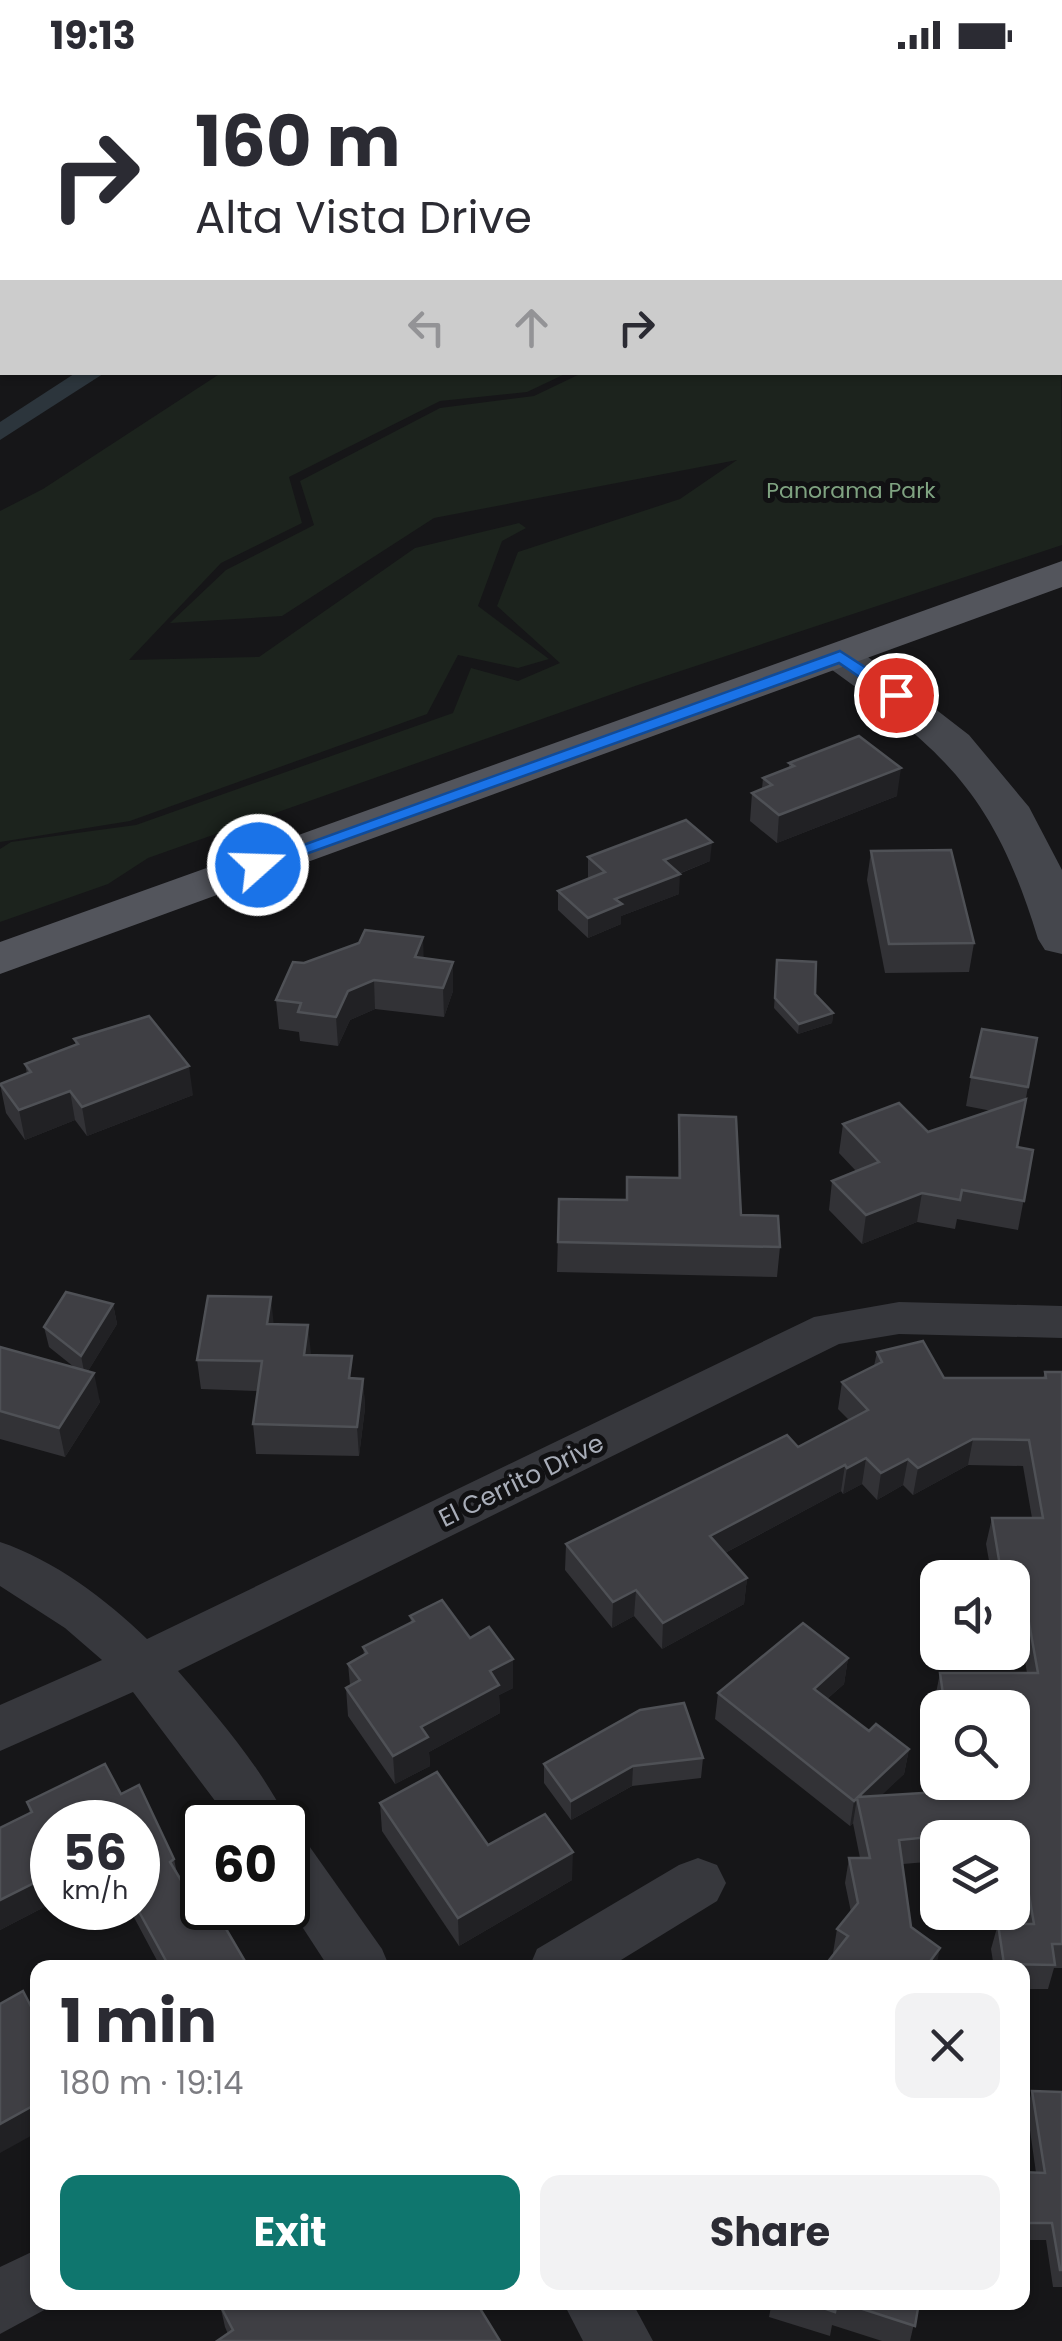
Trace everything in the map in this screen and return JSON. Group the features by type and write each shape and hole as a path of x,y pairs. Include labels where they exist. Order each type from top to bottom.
{"main road":[{"path":"0,959 1062,573"}],"street":[{"path":"840,656 941,730 1002,798 1028,840 1047,883 1062,939"},
{"name":"El Cerrito Drive","path":"0,1729 144,1664 830,1329 899,1318 1062,1322"},
{"path":"0,1562 91,1617 144,1664 246,1800"},
{"path":"570,1960 698,1882"},
{"path":"310,1892 357,1960"},
{"path":"0,2303 30,2285"},
{"path":"600,2310 621,2341"}],"green space":[{"path":"218,375 563,375 527,392 440,401 289,477 302,523 221,563 129,660 259,657 415,548 519,523 526,528 502,541 478,606 549,659 518,668 458,655 427,714 130,821 0,842 0,511 43,489"},
{"name":"Panorama Park","path":"578,375 1061,375 1062,545 638,685 148,858 108,884 0,922 0,849 11,842 136,825 453,713 471,668 518,681 560,663 497,606 518,552 680,499 737,460 434,518 282,616 170,623 226,570 314,525 300,481 440,408 534,396"}],"building":[{"path":"859,736 901,768 779,815 752,793 772,785 763,778 794,766 789,763"},
{"path":"686,820 712,842 664,860 680,874 615,899 622,904 588,918 558,891 605,872 588,857"},
{"path":"951,850 974,943 889,944 871,851"},
{"path":"365,930 423,937 415,957 453,962 443,988 374,980 348,991 336,1017 298,1012 301,1003 276,1000 293,962 304,963 359,943"},
{"path":"777,960 816,962 815,994 833,1013 799,1024 775,998"},
{"path":"149,1016 189,1066 82,1107 70,1091 19,1110 0,1084 31,1072 25,1064 78,1044 74,1039"},
{"path":"982,1029 1037,1038 1028,1087 971,1077"},
{"path":"1026,1099 1017,1147 1033,1150 1024,1201 962,1190 960,1200 922,1193 866,1215 832,1181 879,1162 843,1124 899,1103 928,1132"},
{"path":"679,1115 736,1117 741,1215 778,1216 780,1247 558,1242 559,1199 627,1200 627,1177 680,1178"},
{"path":"66,1292 113,1304 81,1356 44,1327"},
{"path":"208,1296 271,1297 267,1324 308,1325 304,1355 352,1356 349,1378 363,1379 357,1427 253,1424 262,1361 197,1360"},
{"path":"923,1341 944,1378 1046,1378 1045,1372 1062,1372 1062,1944 1052,1944 1055,1965 1003,1960 999,1930 1030,1930 1030,1924 1034,1924 1030,1901 1030,1820 920,1820 920,1838 899,1840 911,1927 940,1948 931,1960 829,1960 848,1936 837,1929 858,1903 849,1858 870,1858 857,1798 854,1801 718,1693 803,1623 848,1658 814,1689 869,1731 876,1724 909,1749 858,1797 920,1793 920,1800 1030,1800 1030,1690 942,1690 940,1673 1038,1673 1030,1628 1030,1560 999,1560 992,1518 1043,1518 1029,1440 973,1439 918,1468 908,1459 881,1473 866,1458 847,1468 845,1465 710,1536 747,1578 663,1623 636,1590 613,1602 566,1544 787,1435 798,1447 868,1410 842,1382 882,1362 877,1352"},
{"path":"0,1347 94,1373 59,1428 0,1411"},
{"path":"442,1600 470,1638 489,1627 513,1659 490,1671 499,1685 421,1727 428,1737 393,1756 346,1688 360,1680 348,1664 367,1653 363,1647 414,1621 410,1616"},
{"path":"684,1703 703,1758 633,1766 571,1801 544,1764 640,1710"},
{"path":"105,1764 121,1794 139,1785 146,1800 31,1800"},
{"path":"437,1772 488,1845 545,1814 573,1852 458,1918 380,1803"},
{"path":"30,1813 30,1885 0,1900 0,1828"},
{"path":"160,1829 174,1859 170,1862 180,1878 180,1930 227,1930 244,1960 166,1960 149,1930 160,1930"},
{"path":"23,1991 30,2005 30,2107 0,2124 0,2004"},
{"path":"1032,2091 1062,2092 1062,2270 1052,2223 1030,2223 1030,2172 1045,2173"},
{"path":"223,2310 481,2310 500,2341 217,2341 233,2330"},
{"path":"866,2310 918,2310 915,2326"}],"waterway":[{"path":"0,433 89,375"}],"route":[{"path":"258,865 840,656 896,695"}]}
